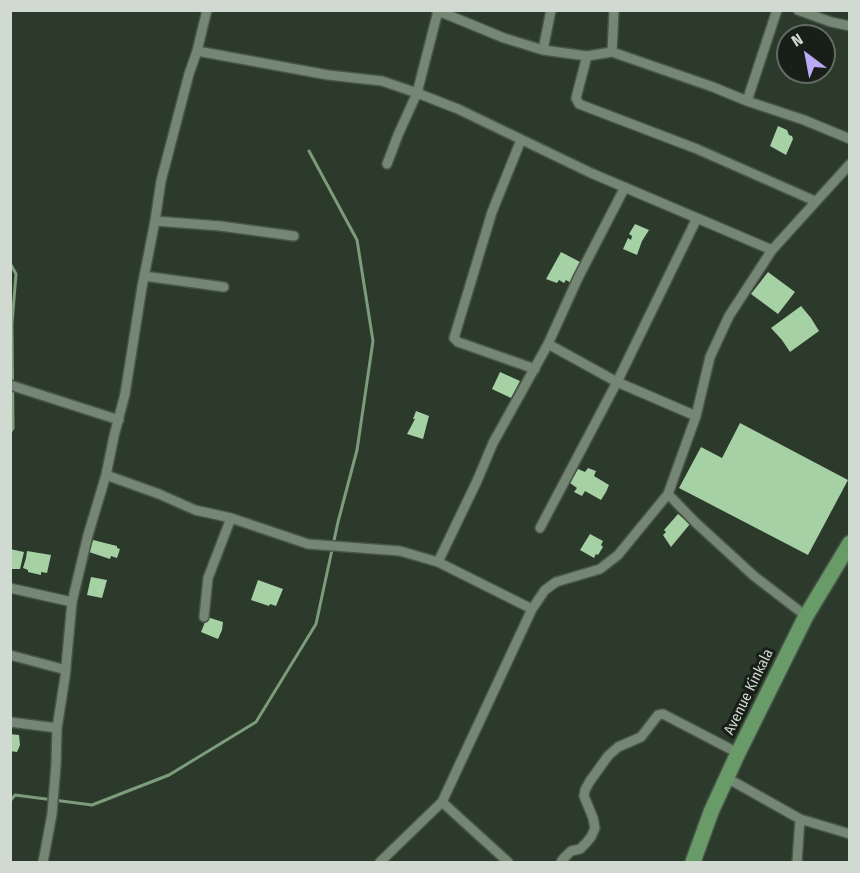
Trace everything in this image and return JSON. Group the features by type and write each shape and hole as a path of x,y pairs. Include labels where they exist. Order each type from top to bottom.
{"main road":[{"name":"Avenue Kinkala","path":"693,862 711,812 738,753 806,616 849,543"}],"street":[{"path":"43,862 52,814 57,765 57,728 66,670 72,602 125,394 160,181 207,10"},
{"path":"543,50 550,10"},
{"path":"612,52 614,10"},
{"path":"747,101 777,10"},
{"path":"798,10 849,26"},
{"path":"387,164 417,93 437,11 504,38 543,50 588,57 612,52 804,120 849,139"},
{"path":"197,51 328,75 382,81 417,93 458,109 591,173 772,250"},
{"path":"588,57 576,98 579,104 697,149 815,201"},
{"path":"521,140 492,212 454,338 458,342 535,369"},
{"path":"380,862 442,802 532,609 545,590 556,582 600,569 618,555 668,494 696,416 710,357 729,316 772,250 849,164"},
{"path":"438,562 493,442 548,344 578,278 625,188"},
{"path":"540,528 617,382 697,218"},
{"path":"155,221 220,226 294,236"},
{"path":"144,276 224,287"},
{"path":"548,344 617,382 696,416"},
{"path":"10,385 119,420"},
{"path":"106,475 195,510 231,518 308,544 400,551 438,562 532,609"},
{"path":"668,494 754,576 806,616"},
{"path":"204,617 208,578 231,518"},
{"path":"10,588 72,602"},
{"path":"10,655 66,670"},
{"path":"561,862 571,852 580,849 591,837 595,828 584,796 590,781 608,756 618,747 641,736 658,715 663,714 738,753"},
{"path":"10,722 57,728"},
{"path":"728,778 800,819 849,834"},
{"path":"442,802 503,861"},
{"path":"797,862 800,819"}],"building":[{"path":"778,126 787,130 793,139 786,155 770,146"},
{"path":"635,224 649,230 637,255 623,249 628,238 631,240 632,236 629,234"},
{"path":"561,252 582,263 571,283 559,280 557,283 546,279"},
{"path":"768,272 795,292 778,314 751,294"},
{"path":"801,306 819,331 790,352 771,328"},
{"path":"500,372 520,381 511,398 492,389"},
{"path":"416,411 429,416 423,439 407,434 415,419 413,419"},
{"path":"740,423 848,480 808,555 679,488 701,447 722,458"},
{"path":"588,468 596,471 594,476 609,485 601,500 585,491 582,496 574,492 577,488 570,483 578,469 585,472"},
{"path":"678,514 690,524 671,547 663,535 666,532 664,530"},
{"path":"590,534 603,541 601,545 603,547 594,558 580,550"},
{"path":"93,540 117,546 120,549 117,558 111,556 110,559 89,552"},
{"path":"10,549 24,552 20,569 10,569"},
{"path":"27,551 51,555 47,573 41,572 41,575 28,572 23,568"},
{"path":"91,577 107,580 102,598 87,595"},
{"path":"258,580 283,589 276,606 251,600"},
{"path":"207,617 223,622 218,639 201,632"},
{"path":"10,734 19,735 20,745 17,752 10,751"}],"waterway":[{"path":"10,801 15,795 92,805 169,775 256,722 316,624 338,522 357,450 373,341 357,240 309,151"},
{"path":"10,263 16,274 12,324 13,428 10,433"}]}
